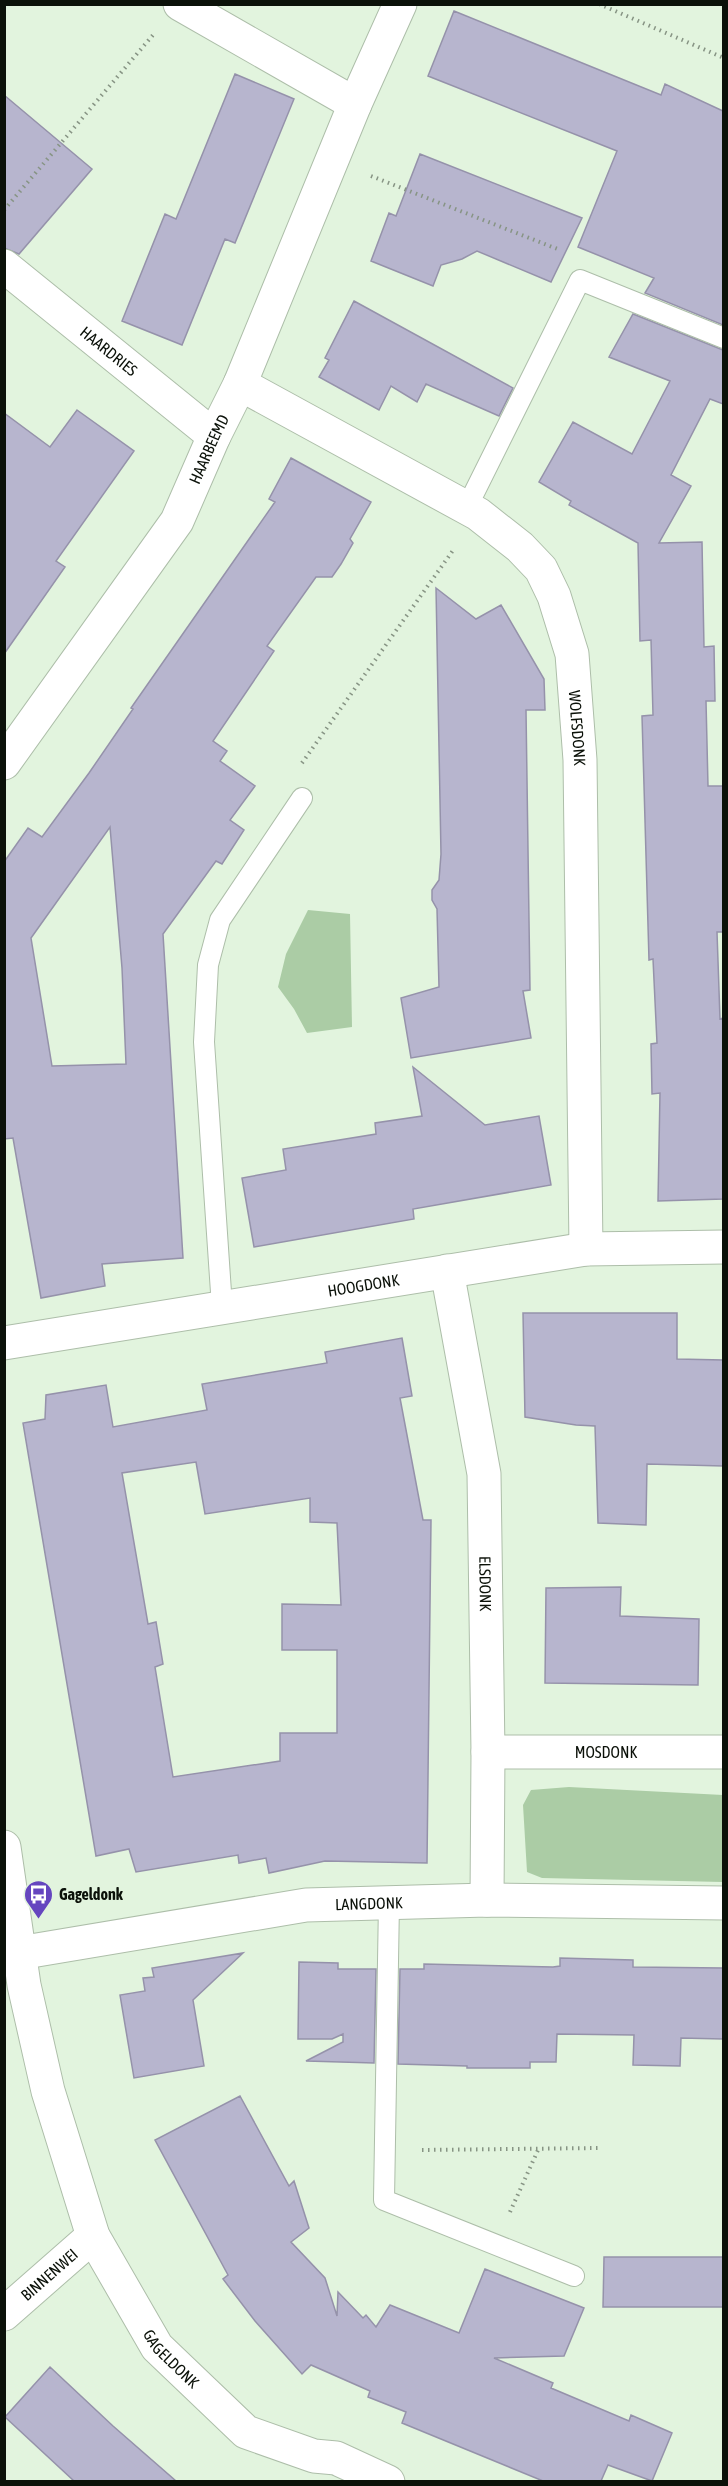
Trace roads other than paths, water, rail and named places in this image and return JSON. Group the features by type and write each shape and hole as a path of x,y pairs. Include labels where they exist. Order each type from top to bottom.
{"street":[{"path":"180,4 355,104"},
{"name":"HAARBEEMD","path":"4,763 177,521 214,436 240,384 355,104 400,4"},
{"name":"HAARDRIES","path":"6,271 214,436"},
{"name":"WOLFSDONK","path":"240,384 472,510 520,547 541,569 554,596 572,654 580,772 586,1249"},
{"name":"HOOGDONK","path":"4,1343 586,1249 723,1247"},
{"name":"ELSDONK","path":"447,1271 484,1474 488,1752 487,1900"},
{"name":"MOSDONK","path":"488,1752 723,1752"},
{"name":"GAGELDONK","path":"4,1847 19,1953 14,1986 93,2236 157,2347 246,2432 314,2456 336,2458 388,2481"},
{"name":"LANGDONK","path":"19,1953 306,1905 487,1900 723,1903"},
{"name":"BINNENWEI","path":"4,2314 93,2236"}],"lane":[{"path":"472,510 580,280 723,338"},
{"path":"222,1307 204,1042 208,965 220,920 302,798"},
{"path":"389,1902 384,2200 574,2276"}],"place":[{"name":"Gageldonk","path":"38,1920"}]}
